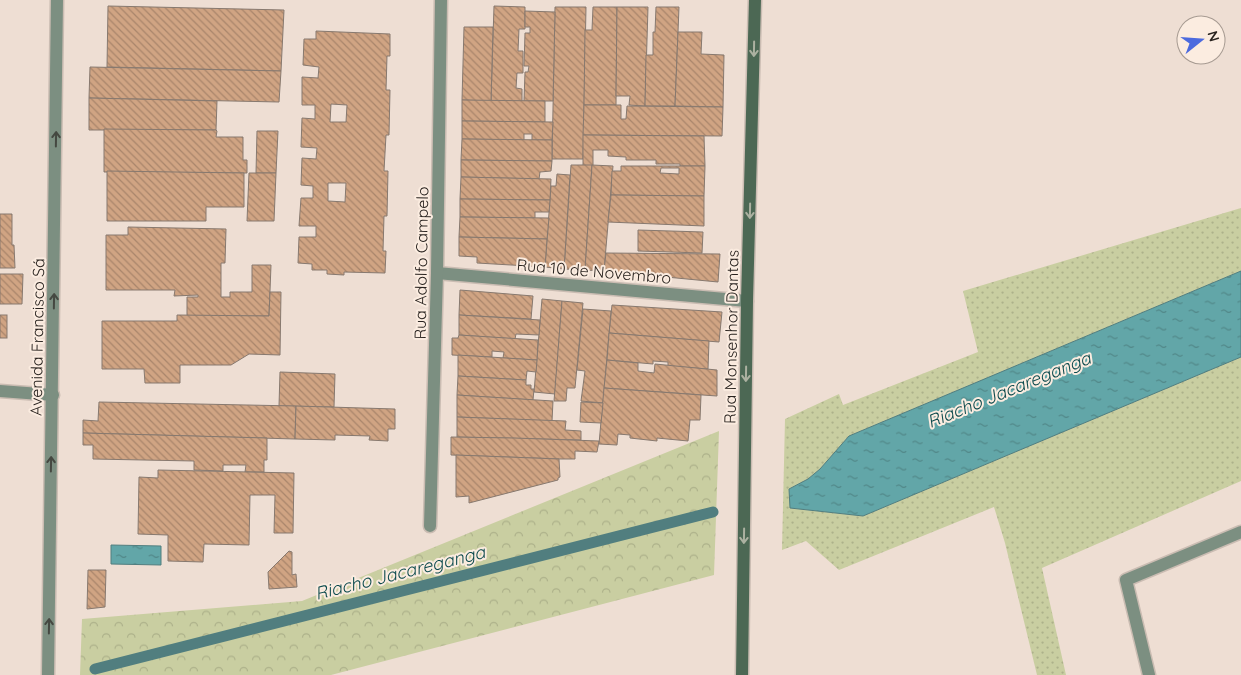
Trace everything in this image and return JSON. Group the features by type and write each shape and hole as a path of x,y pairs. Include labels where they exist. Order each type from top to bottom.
{"main road":[{"name":"Rua Monsenhor Dantas","path":"742,675 747,301 755,0"}],"street":[{"name":"Avenida Francisco Sá","path":"48,675 57,0"},
{"name":"Rua Adolfo Campelo","path":"430,526 437,274 441,0"},
{"name":"Rua 10 de Novembro","path":"437,274 747,301"},
{"path":"0,391 52,395"},
{"path":"1149,675 1126,580 1241,532"}],"green space":[{"path":"1241,208 1241,271 849,436 820,469 808,479 789,489 791,508 863,516 1241,357 1241,481 1042,568 1066,675 1037,675 1005,543 994,507 839,570 806,541 782,550 785,419 839,394 843,405 978,352 963,291"},
{"path":"719,431 714,575 331,675 80,675 82,619 302,601"}],"water":[{"path":"1241,271 1241,357 863,516 790,508 789,489 808,479 820,469 849,436"},
{"path":"111,545 161,546 161,565 111,564"}],"building":[{"path":"108,6 284,10 281,71 107,67"},
{"path":"494,6 525,7 525,29 519,29 518,51 523,51 523,73 517,73 516,88 522,89 522,101 491,101"},
{"path":"555,7 586,7 583,159 552,159"},
{"path":"593,7 617,7 616,105 584,105 585,30 592,30"},
{"path":"617,7 648,7 645,106 629,105 630,96 616,96"},
{"path":"656,7 679,7 675,106 645,106 646,55 653,55"},
{"path":"525,11 555,12 553,101 524,101 525,72 528,72 529,66 524,66 525,33 530,33 530,27 525,27"},
{"path":"464,27 493,27 491,101 462,100"},
{"path":"316,31 390,34 390,56 387,56 386,90 390,90 389,135 386,135 384,171 388,171 387,216 384,216 383,251 386,251 385,273 344,272 344,275 327,274 327,270 312,270 312,264 298,263 299,237 316,237 316,226 299,226 301,198 313,198 313,186 301,185 302,158 316,159 317,148 301,147 302,118 315,119 315,105 302,105 302,77 318,78 319,67 303,65 304,39 316,39","holes":["331,104 347,105 346,122 330,122","328,183 346,183 345,202 328,201"]},
{"path":"678,32 702,32 701,54 724,55 723,107 675,106"},
{"path":"90,67 281,71 279,102 89,98"},
{"path":"89,98 217,101 216,130 89,130"},
{"path":"462,100 545,101 545,122 462,121"},
{"path":"584,105 621,105 621,119 626,119 627,106 723,107 722,136 583,135"},
{"path":"462,121 553,122 552,140 532,140 532,134 524,134 524,140 462,139"},
{"path":"104,129 216,130 216,137 243,137 243,160 247,160 247,173 104,172"},
{"path":"257,131 278,131 276,173 256,173"},
{"path":"583,135 704,136 705,166 656,164 656,160 626,160 626,157 608,156 608,150 593,150 593,166 583,166"},
{"path":"462,139 552,140 552,161 461,160"},
{"path":"461,160 552,161 551,171 540,172 539,179 461,177"},
{"path":"571,165 592,165 585,270 564,269"},
{"path":"592,165 613,166 604,271 585,270"},
{"path":"621,166 705,166 704,196 611,195 612,171 621,171","holes":["661,168 679,168 679,174 660,173"]},
{"path":"107,171 244,173 244,207 206,207 206,221 107,221"},
{"path":"249,173 276,173 274,221 247,221"},
{"path":"557,174 570,175 564,269 545,267 551,186 556,186"},
{"path":"461,177 551,179 550,200 460,199"},
{"path":"611,195 704,196 704,226 608,222"},
{"path":"460,199 550,200 549,212 535,212 535,218 460,217"},
{"path":"0,214 12,214 12,245 14,245 15,268 0,268"},
{"path":"460,217 549,218 547,239 459,237"},
{"path":"128,227 226,229 225,263 221,263 221,297 230,297 230,292 252,292 252,265 271,265 269,316 187,316 187,297 198,297 198,295 174,296 175,290 106,290 106,235 128,235"},
{"path":"638,230 703,232 702,253 638,251"},
{"path":"459,237 547,239 545,267 477,263 477,257 459,256"},
{"path":"606,253 720,254 718,282 604,271"},
{"path":"0,274 23,274 22,304 0,304"},
{"path":"460,290 533,296 531,319 459,315"},
{"path":"270,292 281,292 280,355 249,354 231,365 180,365 180,383 145,383 144,369 102,369 102,321 177,321 177,315 269,316"},
{"path":"542,299 562,301 555,394 534,392"},
{"path":"562,301 583,303 575,388 567,388 566,401 554,401"},
{"path":"612,305 722,312 719,342 609,333"},
{"path":"583,309 611,311 603,403 581,401 585,371 577,370"},
{"path":"0,315 7,315 7,338 0,338"},
{"path":"459,315 540,320 539,335 516,334 515,339 459,335"},
{"path":"609,333 709,341 708,369 668,366 668,362 653,361 653,364 607,360"},
{"path":"459,335 538,340 537,360 503,358 504,352 492,351 492,357 452,355 452,338 458,338"},
{"path":"458,355 537,360 536,372 527,371 526,380 458,376"},
{"path":"607,360 638,363 638,371 654,373 655,364 717,370 717,396 604,388"},
{"path":"280,372 335,374 334,407 279,406"},
{"path":"458,376 526,380 526,385 531,385 531,389 534,389 533,400 457,395"},
{"path":"604,388 701,395 700,420 690,420 688,441 657,438 657,441 630,438 630,435 618,434 617,445 599,444"},
{"path":"457,395 553,401 552,421 457,417"},
{"path":"99,402 296,406 295,439 83,433 83,420 98,421"},
{"path":"581,402 603,403 601,423 580,422"},
{"path":"296,406 395,409 395,429 388,429 388,441 369,440 370,436 335,435 335,440 295,439"},
{"path":"457,417 566,421 565,430 581,431 581,440 457,437"},
{"path":"83,433 267,438 267,460 264,460 264,472 245,472 246,465 223,465 223,471 194,470 194,461 93,459 93,445 83,445"},
{"path":"451,437 599,441 597,452 575,451 575,459 561,459 451,455"},
{"path":"456,455 559,459 560,477 558,480 469,503 469,496 456,497"},
{"path":"158,470 294,473 293,533 274,533 275,495 250,495 249,545 204,544 203,562 168,561 168,535 138,534 139,477 158,478"},
{"path":"289,551 292,552 292,575 296,574 297,587 269,589 268,572"},
{"path":"88,570 106,570 105,607 87,609"}],"waterway":[{"name":"Riacho Jacareganga","path":"95,669 713,512"}]}
